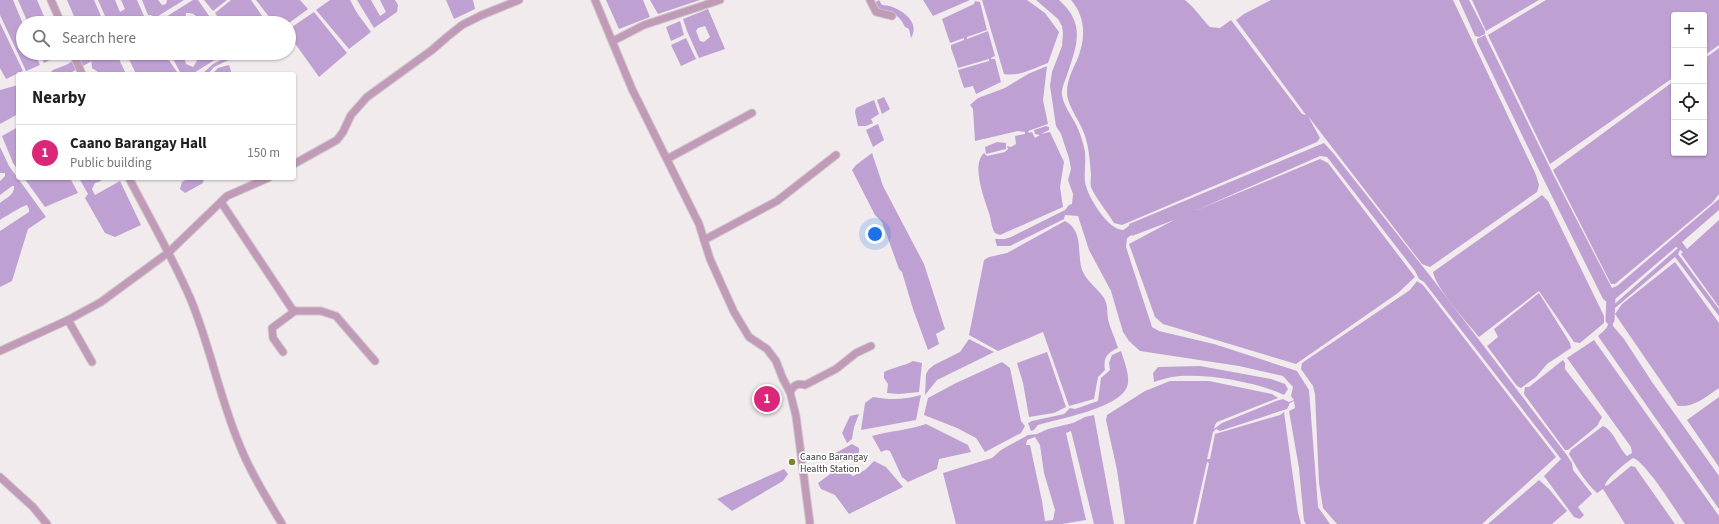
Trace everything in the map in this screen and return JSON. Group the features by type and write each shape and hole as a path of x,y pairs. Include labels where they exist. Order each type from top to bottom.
{"street":[{"path":"51,0 58,16"},
{"path":"296,163 337,140 343,132 351,115 367,97 432,50 462,25 519,0"},
{"path":"595,0 632,88 699,224 710,259 742,324 749,337 767,349 776,361 790,392 796,416 810,524"},
{"path":"613,41 644,25 720,0"},
{"path":"870,0 876,12 892,16"},
{"path":"76,60 81,72"},
{"path":"667,159 752,113"},
{"path":"704,240 777,201 836,155"},
{"path":"130,180 169,252 191,301 210,354 229,418 243,454 282,524"},
{"path":"0,351 68,320 101,302 169,252 227,196 263,180"},
{"path":"221,202 292,309 295,311"},
{"path":"283,352 273,338 272,328 295,311 321,311 336,316 376,361"},
{"path":"68,320 92,362"},
{"path":"790,392 794,386 799,384 805,385 836,369 856,353 871,346"},
{"path":"0,477 33,507 47,524"}],"shaded area":[{"path":"0,0 13,0 20,16 16,16 16,49 0,15"},
{"path":"18,0 37,0 44,16 25,16"},
{"path":"67,0 94,0 101,16 74,16"},
{"path":"98,0 115,0 120,12 125,9 121,0 137,0 144,16 105,16"},
{"path":"142,0 158,0 162,5 166,4 167,0 184,0 158,16 148,15"},
{"path":"193,0 198,0 209,16 196,16 191,13 186,13 186,16 167,16"},
{"path":"204,0 227,0 213,11"},
{"path":"231,0 251,0 262,16 217,16 215,13"},
{"path":"256,0 300,0 308,9 296,18 296,16 269,16"},
{"path":"330,0 350,0 357,13 371,32 349,49 316,10"},
{"path":"357,0 371,0 380,16 386,12 380,0 395,0 398,5 397,12 374,28"},
{"path":"446,0 473,0 475,9 454,19"},
{"path":"606,0 643,0 650,17 619,29"},
{"path":"650,0 700,0 658,14"},
{"path":"879,0 882,5 901,11 911,20 914,32 911,38 909,29 905,27 897,16 881,11 873,4"},
{"path":"923,0 970,0 933,16"},
{"path":"982,0 1027,0 1045,13 1059,32 1048,63 1021,73 1010,75 1004,74"},
{"path":"1036,0 1059,0 1068,9 1076,26 1076,44 1063,88 1063,100 1076,124 1084,145 1085,182 1087,188 1094,203 1105,219 1117,229 1123,230 1127,238 1126,247 1152,327 1159,331 1214,344 1297,371 1309,390 1318,507 1330,524 1306,524 1304,521 1299,468 1289,411 1295,408 1294,401 1290,403 1287,409 1220,431 1216,429 1213,432 1207,459 1210,459 1215,434 1280,415 1284,412 1298,513 1301,524 1196,524 1209,463 1207,462 1193,524 1125,524 1117,470 1106,420 1107,415 1145,391 1170,381 1209,381 1272,394 1278,398 1217,422 1214,429 1222,423 1276,401 1283,399 1289,402 1294,400 1291,396 1293,387 1283,376 1239,366 1140,351 1129,341 1123,332 1111,291 1089,250 1078,216 1065,215 1064,219 1010,246 997,246 995,239 1005,239 1011,237 1065,210 1072,204 1073,194 1068,180 1071,169 1069,158 1061,134 1056,126 1050,86 1052,72 1062,46 1062,26 1058,19"},
{"path":"1071,0 1185,0 1210,27 1220,28 1231,20 1302,114 1306,115 1236,20 1244,14 1271,0 1453,0 1536,175 1539,185 1537,192 1430,267 1422,264 1308,116 1320,138 1317,142 1122,225 1114,223 1091,187 1090,160 1086,141 1067,96 1070,75 1080,52 1083,36 1080,14"},
{"path":"1459,0 1469,0 1485,31 1485,34 1479,37 1475,36"},
{"path":"1472,0 1539,0 1486,31"},
{"path":"1546,0 1719,0 1719,45 1707,54 1707,12 1671,12 1671,79 1550,164 1488,35"},
{"path":"975,1 980,2 987,30 967,37 967,39 988,31 995,56 991,59 995,59 1001,82 976,94 973,86 964,88 958,70 989,61 989,59 958,68 951,45 964,40 964,38 950,43 942,19 974,4"},
{"path":"708,9 725,49 699,58 683,19","holes":["705,26 710,37 704,42 700,41 696,31 698,28"]},
{"path":"314,12 347,53 319,77 296,45 296,24"},
{"path":"680,21 684,35 671,41 666,27"},
{"path":"0,23 16,56 16,60 18,60 23,71 16,72 16,74 6,79 0,68"},
{"path":"1485,35 1553,174 1612,288 1617,286 1719,199 1719,210 1682,242 1687,249 1719,220 1719,307 1681,254 1683,252 1680,250 1678,254 1719,309 1719,316 1675,257 1615,308 1612,315 1613,326 1624,339 1652,382 1719,476 1719,509 1598,336 1608,325 1607,315 1609,309 1678,248 1676,247 1614,300 1608,303 1603,299 1477,42 1477,39"},
{"path":"686,38 696,59 681,66 671,45"},
{"path":"1719,48 1719,194 1713,202 1615,284 1611,284 1553,170 1671,83 1671,156 1707,156 1707,57"},
{"path":"21,60 38,60 40,65 26,71"},
{"path":"43,60 50,60 44,63"},
{"path":"91,60 119,60 125,72 98,72 92,68"},
{"path":"129,60 169,60 177,72 135,72"},
{"path":"174,60 185,60 186,64 193,67 196,60 215,60 195,72 180,72"},
{"path":"221,60 229,60 214,67 210,72 204,72 213,64"},
{"path":"229,65 231,72 214,72 218,68"},
{"path":"1047,66 1043,100 1048,124 1028,131 1029,133 1032,132 1035,138 1040,135 1035,134 1034,130 1046,126 1049,127 1049,130 1041,134 1050,132 1064,162 1060,187 1063,207 1000,235 995,233 992,227 984,199 979,173 980,158 984,153 987,156 1005,152 1008,149 1007,146 1011,147 1016,144 1015,136 1025,134 1025,132 1018,131 975,141 973,109 970,105 978,98 1005,88 1028,74"},
{"path":"16,86 16,115 0,124 0,90"},
{"path":"884,97 890,109 882,114 877,100"},
{"path":"874,100 879,114 871,119 873,123 866,126 858,126 855,112 856,108"},
{"path":"878,124 884,140 873,147 866,130"},
{"path":"16,128 16,167 13,163 2,136"},
{"path":"997,142 1006,143 1006,149 986,154 985,147"},
{"path":"1324,143 1431,277 1566,454 1572,463 1573,470 1592,494 1578,507 1584,515 1580,519 1574,517 1544,476 1561,459 1424,282 1419,279 1415,271 1327,157 1320,156 1197,210 1320,159 1328,163 1415,277 1398,293 1296,364 1163,324 1155,317 1129,244 1174,220 1132,236 1129,224"},
{"path":"0,147 9,166 16,176 16,180 19,180 46,217 28,229 12,281 0,287 0,231 29,212 29,209 27,205 0,220 0,203 12,194 14,186 0,195 0,181 5,176 5,173 0,173"},
{"path":"872,153 883,186 924,264 945,329 936,334 939,344 928,350 913,309 902,272 899,269 882,222 875,215 852,170 856,165"},
{"path":"25,180 71,180 78,193 45,207"},
{"path":"80,180 100,180 101,181 95,183 92,189 95,195 120,181 141,225 115,237 105,233 85,198 88,194"},
{"path":"186,180 204,180 203,183 185,193 180,189 182,182"},
{"path":"1542,195 1548,201 1604,316 1604,323 1580,343 1574,342 1539,291 1479,337 1446,296 1435,279 1433,272"},
{"path":"1065,221 1076,232 1081,268 1084,274 1102,295 1105,301 1108,319 1118,348 1111,352 1105,359 1105,370 1098,377 1094,399 1069,406 1043,332 998,351 969,335 984,260 989,257 1007,253"},
{"path":"1675,262 1719,323 1719,388 1700,401 1684,406 1678,406 1615,314 1622,304"},
{"path":"1417,281 1423,285 1556,457 1482,524 1337,524 1323,508 1319,483 1315,394 1313,386 1301,369 1302,363 1410,290"},
{"path":"1539,293 1570,343 1571,348 1547,364 1536,377 1521,388 1517,386 1487,346 1498,337 1494,329"},
{"path":"969,339 994,352 937,380 925,395 926,374 929,369 960,352"},
{"path":"1594,340 1719,516 1719,524 1685,524 1653,477 1639,461 1633,458 1612,475 1605,486 1631,466 1635,467 1675,524 1625,524 1603,489 1597,493 1582,475 1569,454 1571,450 1603,426 1613,435 1627,456 1632,453 1631,447 1567,358"},
{"path":"1121,351 1127,369 1128,379 1127,387 1122,394 1113,401 1101,407 1038,425 1031,431 1028,423 1032,421 1064,414 1070,408 1075,409 1098,401 1101,378 1110,370 1109,363 1112,355"},
{"path":"1047,352 1066,407 1054,413 1029,417 1023,383 1017,363"},
{"path":"1563,360 1565,363 1565,369 1602,417 1597,426 1568,450 1565,450 1524,394 1525,387 1529,387"},
{"path":"913,361 922,363 919,392 899,394 887,393 888,384 884,378 884,372"},
{"path":"1002,362 1010,368 1021,421 1025,426 1021,433 985,452 976,438 957,428 924,415 928,398 956,383"},
{"path":"1200,366 1271,379 1285,384 1288,389 1284,395 1273,390 1245,382 1198,376 1172,377 1154,382 1153,373 1158,367"},
{"path":"921,395 916,420 861,430 865,403 873,397 897,399"},
{"path":"1719,397 1719,467 1687,420"},
{"path":"859,414 854,427 852,439 847,443 842,433 850,416"},
{"path":"1094,415 1114,524 1094,524 1071,431 1066,433 1086,520 1062,524 956,524 943,473 992,458 1001,450 1028,435 1037,434 1048,429 1073,423 1085,417","holes":["1035,437 1040,445 1044,473 1055,510 1053,520 1045,521 1030,445 1026,445 1027,440"]},
{"path":"926,424 968,445 971,452 939,459 937,469 908,482 902,477 890,451 886,450 881,452 872,436"},
{"path":"852,444 859,448 859,453 849,461 841,462 832,455"},
{"path":"874,461 886,467 903,487 849,514 835,495 821,489 818,483 837,469 842,469 853,476 865,470"},
{"path":"784,469 788,474 783,481 732,511 717,499"},
{"path":"1539,480 1549,489 1567,511 1552,524 1488,524"}],"waterway":[{"path":"60,72 84,60"},
{"path":"1116,241 1132,229 1141,226"},
{"path":"1610,320 1611,297"}],"place":[{"name":"Caano Barangay Hall","path":"767,399"},
{"name":"Caano Barangay Health Station","path":"792,462"}]}
